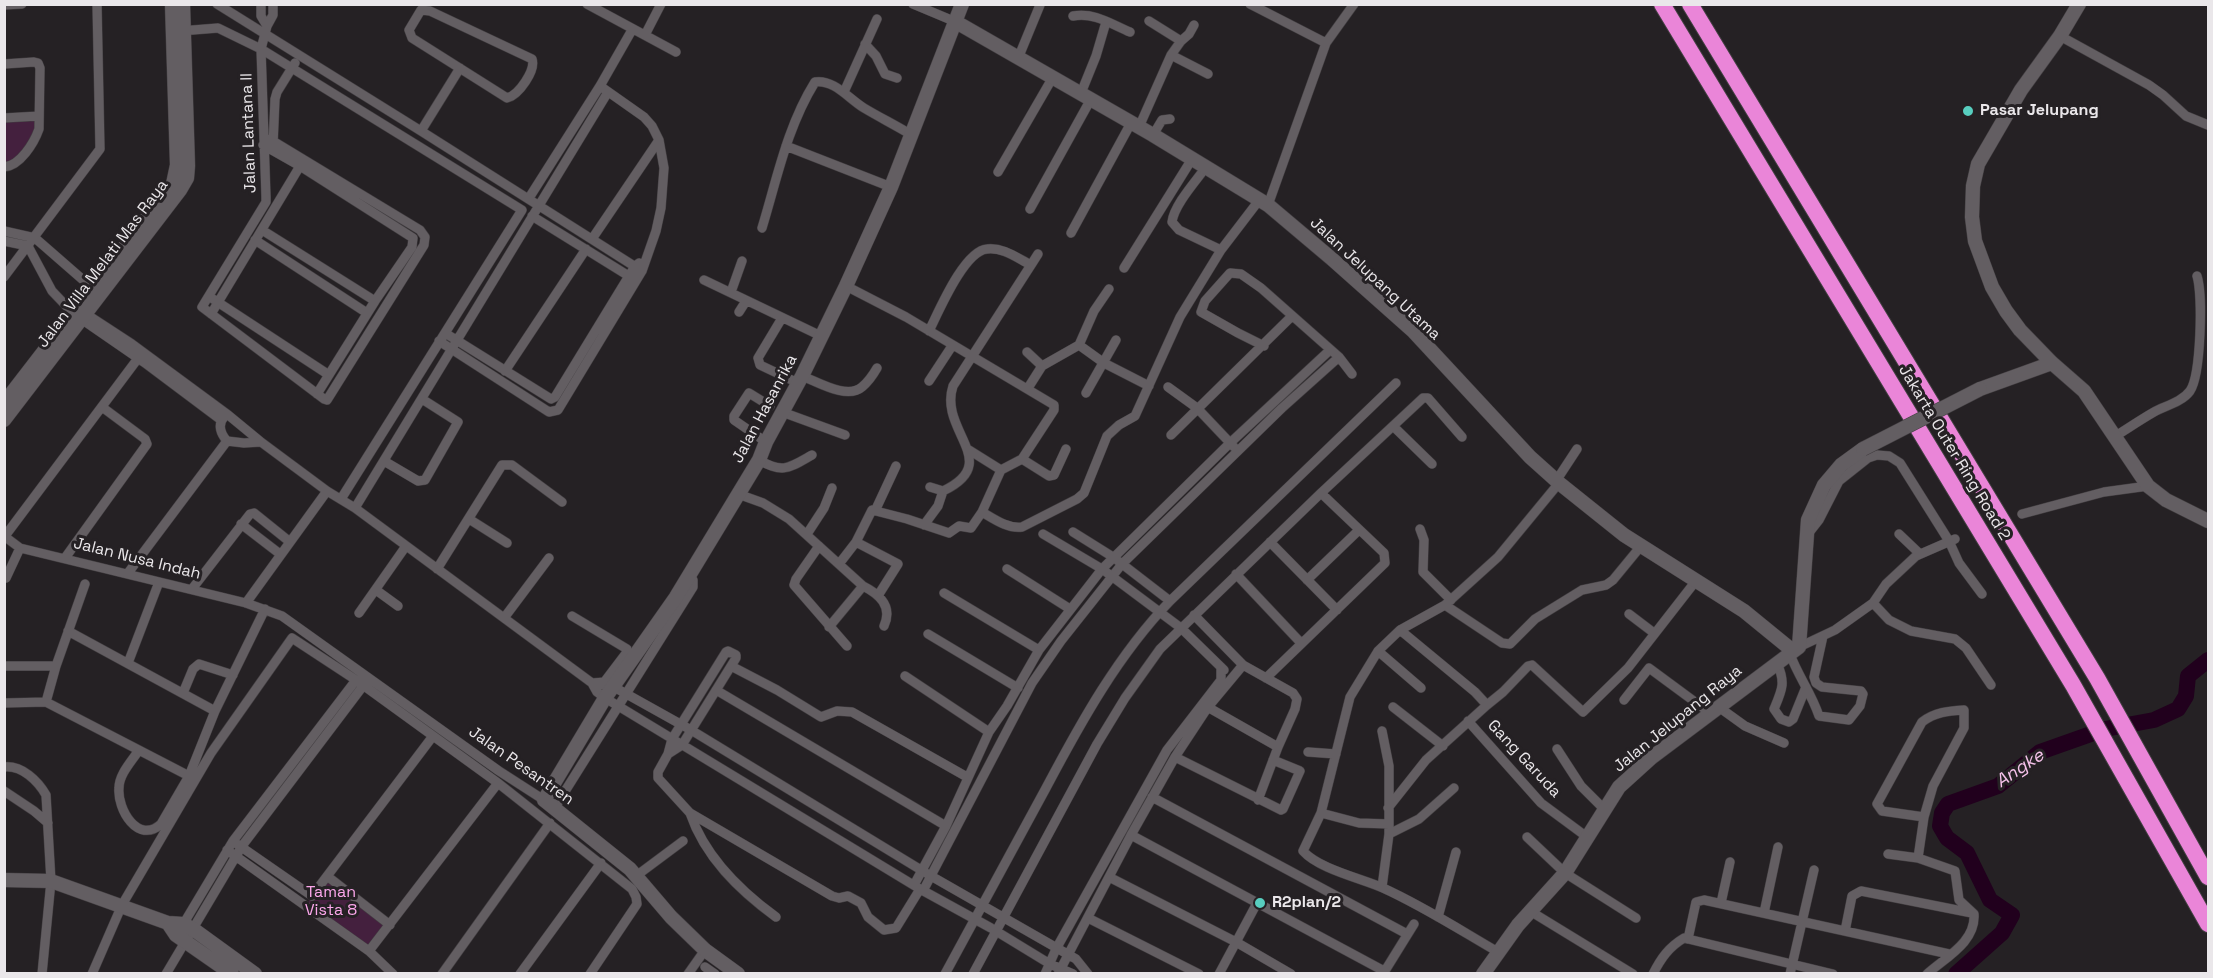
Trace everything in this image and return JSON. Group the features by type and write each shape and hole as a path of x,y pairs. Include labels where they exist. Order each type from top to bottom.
{"highway":[{"name":"Jakarta Outer Ring Road 2","path":"1662,4 2073,685 2208,924"},
{"name":"Jakarta Outer Ring Road 2","path":"1690,4 2097,678 2208,878"}],"street":[{"path":"4,5 22,4"},
{"path":"4,278 100,149 97,4"},
{"name":"Jalan Villa Melati Mas Raya","path":"4,420 172,184 183,165 178,31 172,4"},
{"name":"Jalan Villa Melati Mas Raya","path":"178,31 183,4"},
{"path":"217,4 266,31 301,57 529,198 638,269"},
{"path":"261,4 261,16 266,31"},
{"name":"Jalan Lantana II","path":"273,4 273,15 261,49 268,143 266,202 202,306 211,314 300,166"},
{"path":"587,4 676,52"},
{"path":"645,35 661,4"},
{"name":"Jalan Hasanrika","path":"551,802 609,691 690,575 759,460 776,409 800,380 891,187 962,4"},
{"path":"1250,4 1326,43"},
{"path":"982,512 995,520 1019,528 1077,499 1088,486 1107,436 1119,425 1135,416 1174,327 1221,249 1264,202 1326,43 1354,4"},
{"path":"2079,4 2060,36 2021,90 1978,164 1973,186 1972,217 1975,241 1992,287 2020,330 2052,363 2084,391 2148,486 2166,500 2208,521"},
{"path":"1019,56 1040,5"},
{"path":"919,6 956,22"},
{"path":"421,10 430,11 532,59 534,62 525,82 510,98 460,68 409,34 411,25 421,10"},
{"path":"1073,16 1092,16 1130,32"},
{"path":"844,92 877,19"},
{"path":"1149,21 1181,41"},
{"name":"Jalan Jelupang Utama","path":"956,22 1019,56 1264,202 1401,320 1530,457 1557,482 1641,546 1744,611 1794,650"},
{"path":"1030,209 1086,96 1106,22"},
{"path":"1071,233 1135,125 1171,55 1194,25"},
{"path":"178,31 218,28 261,49 522,210 341,499"},
{"path":"355,508 540,205 604,89 632,30"},
{"path":"2060,36 2149,86 2163,95 2186,116 2208,125"},
{"path":"866,44 876,56 885,74 897,78"},
{"path":"1171,55 1208,74"},
{"name":"Jalan Lantana II","path":"268,143 275,99 291,67 301,57"},
{"path":"4,64 34,62 38,63 40,68 39,129 32,144 15,164 4,167"},
{"path":"421,131 460,68"},
{"path":"998,172 1053,76"},
{"path":"762,228 786,146 805,97 815,82 824,82 844,92 864,108 910,134"},
{"path":"553,412 558,410 646,258 662,208 664,168 659,140 644,117 604,89"},
{"path":"529,198 604,89"},
{"path":"4,118 39,116"},
{"path":"1153,135 1162,120 1170,119"},
{"path":"592,239 659,140"},
{"path":"268,143 413,238 425,237"},
{"path":"211,314 327,400 424,245 425,237 420,230 268,143"},
{"path":"786,146 891,187"},
{"path":"1124,268 1192,159"},
{"path":"470,178 477,166"},
{"path":"1206,167 1185,197 1172,222 1179,230 1221,249"},
{"path":"532,216 633,278"},
{"path":"262,230 375,302"},
{"path":"4,231 32,242 98,289"},
{"path":"317,394 367,313 412,247 413,238"},
{"path":"255,240 367,313"},
{"path":"4,241 32,242"},
{"path":"32,242 52,291 80,314 327,491 355,508 592,682 691,730 926,874 1076,959 1088,974"},
{"path":"929,331 970,258 980,250 989,248 1000,250 1030,265"},
{"path":"505,371 586,249"},
{"path":"930,487 943,491 959,483 966,476 970,467 969,450 957,429 950,405 953,386 1038,254"},
{"path":"731,292 742,261"},
{"path":"1264,345 1201,312 1205,301 1230,273 1241,274 1261,288 1339,357 1352,374"},
{"path":"2114,437 2152,413 2183,398 2190,391 2195,381 2198,353 2201,292 2198,276"},
{"path":"550,399 555,397 633,278"},
{"path":"704,280 822,336"},
{"path":"839,564 856,542 872,510 949,533 959,526 971,528 982,512 1001,470 1022,459 1055,407 1050,401 1028,388 846,286"},
{"path":"1028,388 1042,366 1078,345 1094,311 1109,289"},
{"path":"209,296 329,375"},
{"path":"739,312 746,301"},
{"name":"Jalan Villa Melati Mas Raya","path":"4,403 80,314"},
{"path":"1171,435 1292,316"},
{"path":"782,318 758,358 760,365 800,380 841,391 860,389 877,368"},
{"path":"442,337 553,412"},
{"path":"1086,393 1116,340"},
{"path":"454,345 505,371 550,399 553,412"},
{"path":"1078,345 1104,363 1149,386"},
{"path":"930,381 952,346"},
{"path":"668,754 682,745 736,655 727,651 672,739 668,754 658,772 658,778 690,813 832,896 839,898 848,896 861,903 868,917 884,930 896,928 1012,709 1017,688 1039,650 1113,557 1330,350"},
{"path":"1027,352 1042,366"},
{"path":"5,536 140,355"},
{"path":"926,874 967,777 989,732 1012,709 1061,641 1122,564 1282,408 1339,357"},
{"path":"1823,636 1814,677 1816,683 1821,687 1861,691 1863,694 1860,706 1849,720 1819,716 1813,697 1797,675 1794,650 1808,520 1824,484 1841,465 1863,449 1980,389 2052,363"},
{"path":"945,974 985,906 1076,732 1104,686 1163,615 1170,601 1396,383"},
{"path":"1168,387 1197,408 1239,451"},
{"path":"766,442 734,420 734,416 749,393 776,409 844,435"},
{"path":"973,974 994,929 1097,744 1125,698 1178,626 1194,615 1424,398 1428,398 1462,437"},
{"path":"384,461 418,481 424,480 458,422 422,399"},
{"path":"65,558 147,444 145,439 102,407"},
{"path":"224,417 221,430 227,441"},
{"path":"1393,426 1432,464"},
{"path":"227,441 261,442"},
{"path":"128,573 227,441"},
{"path":"1022,459 1049,476 1054,475 1066,449"},
{"path":"1498,952 1382,887 1305,854 1303,847 1321,813 1350,697 1378,651 1400,630 1448,602 1498,557 1557,482 1577,449"},
{"path":"969,450 1001,470"},
{"path":"759,460 773,468 782,469 795,465 812,455"},
{"path":"1807,536 1819,520 1839,481 1868,458 1877,455 1889,456 1900,463 1952,540 1959,563 1982,594"},
{"path":"437,568 502,465 512,465 562,502"},
{"path":"875,511 896,466"},
{"path":"2022,514 2104,492 2148,486"},
{"path":"807,534 824,508 832,488"},
{"path":"246,603 327,491"},
{"path":"924,525 938,507 943,491"},
{"path":"1266,678 1385,563 1384,553 1321,493"},
{"path":"738,494 763,503 789,519 863,586 879,594 887,609 884,626"},
{"path":"192,590 250,514 254,513 290,542"},
{"path":"468,519 507,543"},
{"path":"241,524 280,554"},
{"path":"1420,529 1424,540 1423,572 1448,602 1502,643 1510,644 1535,619 1582,590 1606,585 1613,580 1641,546"},
{"path":"1307,579 1359,530"},
{"path":"1074,532 1113,557 1170,601"},
{"path":"1043,534 1102,569 1178,626 1221,667 1234,676"},
{"path":"1899,534 1920,554"},
{"name":"Jalan Nusa Indah","path":"5,536 20,548 128,573 270,611"},
{"name":"Jalan Jelupang Raya","path":"1483,974 1530,911 1565,873 1619,787 1651,758 1794,650 1823,636 1873,603 1886,584 1920,554 1952,540"},
{"path":"856,542 898,564 879,594"},
{"path":"1270,542 1337,610"},
{"path":"358,613 406,546"},
{"path":"819,546 794,585 847,646"},
{"path":"6,578 20,548"},
{"path":"504,618 549,558"},
{"path":"1006,569 1070,609"},
{"path":"1236,574 1301,643"},
{"path":"128,663 159,582"},
{"path":"1388,808 1426,760 1503,692 1528,666 1532,665 1583,712 1628,668 1695,582"},
{"path":"46,702 56,666 85,584"},
{"path":"829,627 863,586"},
{"path":"376,590 398,606"},
{"path":"944,593 1039,650"},
{"path":"1873,603 1889,620 1911,631 1955,639 1966,648 1991,685"},
{"path":"139,750 120,778 119,801 123,814 135,825 145,831 155,830 161,824 189,776 215,711 270,611"},
{"name":"Jalan Pesantren","path":"270,611 499,771 551,802 636,876 671,917 705,950 738,974"},
{"path":"1629,614 1654,633"},
{"path":"1194,615 1243,665 1293,693 1297,699 1258,800"},
{"path":"572,616 628,651 609,691"},
{"path":"1400,630 1475,692 1487,705"},
{"path":"68,631 215,711"},
{"path":"928,634 1017,688"},
{"path":"92,974 122,905 211,753 290,638 295,638 498,783 632,889 637,904 590,974"},
{"path":"1378,651 1421,688"},
{"path":"1777,663 1782,676 1783,688 1773,709 1781,719 1789,722 1793,718 1806,687"},
{"path":"183,693 193,669 200,664 233,675"},
{"path":"1047,969 1056,949 1135,818 1167,750 1220,687 1243,665"},
{"path":"4,666 56,666"},
{"path":"731,666 821,717 829,716 837,711 852,712 967,777"},
{"path":"1220,687 1223,677 1221,667"},
{"path":"1624,700 1649,668 1715,711 1766,737 1784,743"},
{"path":"905,676 989,732"},
{"path":"166,974 232,841 359,683"},
{"path":"185,932 242,846 359,683"},
{"path":"716,690 946,826"},
{"path":"609,691 619,706 919,888 994,929 1047,969 1073,974"},
{"path":"609,691 619,706"},
{"path":"4,703 46,702 189,776"},
{"path":"551,802 619,706"},
{"path":"1205,706 1278,747"},
{"path":"1059,971 1131,835 1135,818 1152,797 1205,706"},
{"path":"1393,707 1443,746"},
{"path":"1918,858 1924,817 1933,786 1964,728 1964,710 1947,711 1931,716 1922,722 1877,804 1882,811 1924,817"},
{"name":"Gang Garuda","path":"1468,721 1541,803 1587,837"},
{"path":"1382,731 1389,766 1389,829 1382,887"},
{"path":"232,841 310,897 433,736"},
{"path":"1557,749 1581,786 1604,809"},
{"path":"1308,752 1336,754"},
{"path":"1175,757 1258,800 1283,810 1300,773 1299,769 1273,760"},
{"path":"4,767 19,769 40,784 46,795 51,881 42,974"},
{"path":"369,951 498,783"},
{"path":"1321,813 1389,829 1419,819 1454,788"},
{"path":"4,791 34,810 48,823"},
{"path":"1152,797 1407,934"},
{"path":"690,813 697,834 734,883 776,917"},
{"path":"442,974 550,823"},
{"path":"1131,835 1383,972 1414,924"},
{"path":"1527,837 1565,873 1636,918"},
{"path":"636,876 683,841"},
{"path":"1764,913 1778,847"},
{"path":"227,850 369,951 393,974"},
{"path":"1438,917 1456,852"},
{"path":"1888,854 1918,858 1955,871 1959,900 1974,914 1974,924 1966,941 1927,974"},
{"path":"1721,903 1730,862"},
{"path":"520,974 601,863"},
{"path":"1791,969 1814,870"},
{"path":"327,876 390,925"},
{"path":"1109,877 1236,942 1291,974"},
{"path":"4,880 51,881 122,905 168,923 255,974"},
{"path":"1845,931 1852,896 1861,891 1974,914"},
{"path":"1688,939 1696,902 1700,900 1949,954"},
{"path":"1219,974 1257,903"},
{"path":"1530,911 1633,974"},
{"path":"1088,918 1198,974"},
{"path":"185,932 232,974"},
{"path":"1653,974 1669,950 1684,938 1791,969 1833,974"},
{"path":"688,974 705,950"},
{"path":"705,967 715,974"}],"green space":[{"path":"39,116 39,129 15,164 4,167 4,118"},
{"name":"Taman Vista 8","path":"327,876 390,925 369,951 306,905"}],"waterway":[{"name":"Angke","path":"1956,974 2002,933 2012,915 1990,900 1967,853 1947,838 1940,826 1942,813 1948,804 1998,786 2040,752 2105,729 2154,720 2178,709 2186,696 2188,676 2208,660"}],"place":[{"name":"Pasar Jelupang","path":"1968,111"},
{"name":"R2plan/2","path":"1260,903"}]}
